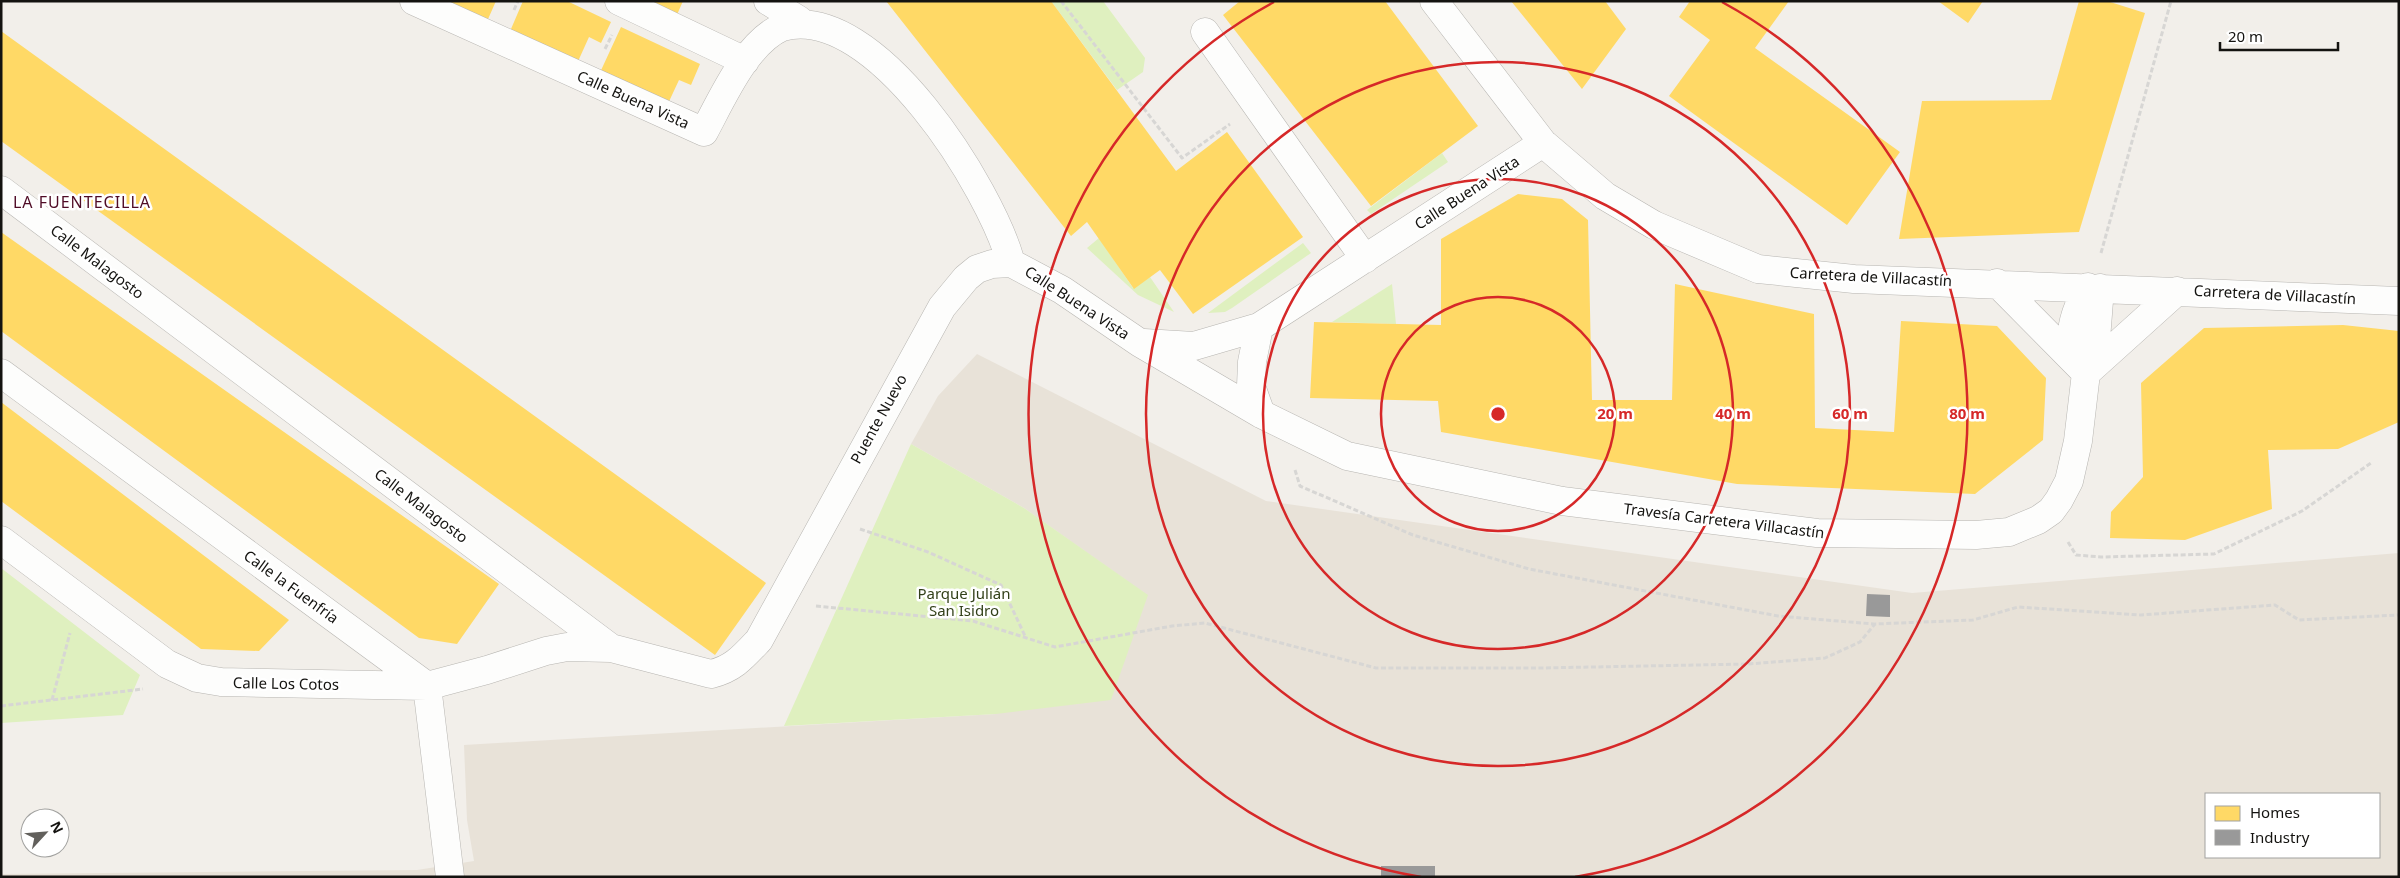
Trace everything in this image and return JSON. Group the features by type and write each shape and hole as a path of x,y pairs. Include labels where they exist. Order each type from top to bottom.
{"street":[{"name":"Calle Buena Vista","path":"414,1 704,132 745,61 766,37 780,28 816,15 870,48 913,86 960,154 980,188 1005,240 1011,263 1062,290 1140,343 1261,414"},
{"path":"768,1 816,15"},
{"path":"622,3 745,61"},
{"name":"Carretera de Villacastín","path":"1441,5 1543,143 1613,201 1654,224 1758,269 1829,277 2399,301"},
{"path":"1205,32 1365,259"},
{"name":"Calle Buena Vista","path":"1140,343 1194,346 1259,328 1543,143"},
{"name":"Calle Malagosto","path":"1,190 610,648 711,674 724,671 736,664 758,640 817,530"},
{"name":"Puente Nuevo","path":"817,530 942,307 966,278 977,269 992,264 1011,263"},
{"path":"1997,283 2084,365 2177,291"},
{"name":"Travesía Carretera Villacastín","path":"1261,414 1346,456 1562,501 1817,533 1976,535 2022,528 2051,511 2069,481 2075,458 2093,287"},
{"path":"1259,328 1252,362 1251,386 1261,414"},
{"name":"Calle la Fuenfría","path":"1,373 427,686"},
{"name":"Calle Los Cotos","path":"1,540 167,664 197,678 221,682 427,686 487,670 546,651 567,647 610,648"},
{"path":"427,686 450,875"}],"path":[{"path":"1061,1 1182,158 1256,105"},
{"path":"2093,287 2171,1"},
{"path":"591,81 622,3"},
{"path":"1292,462 1300,486 1412,535 1529,569 1778,616 1875,624 1973,620 2018,606 2142,615 2275,605 2299,620 2399,615"},
{"path":"2066,540 2076,555 2101,557 2214,554 2302,511 2371,463"},
{"path":"852,526 928,552 1001,585 1026,638"},
{"path":"52,700 80,599"},
{"path":"811,606 973,621 1055,647 1172,626 1205,623 1376,668 1540,668 1748,664 1825,658 1860,642 1875,624"},
{"path":"1,706 142,689 197,678"}],"shaded area":[{"path":"977,354 1266,501 1912,593 2399,553 2399,877 1,877 1,874 417,870 474,861 467,820 464,745 996,714 1147,595 1024,508 911,444 938,396"}],"green space":[{"path":"1051,1 1103,1 1145,58 1143,72 1117,90"},
{"path":"1442,153 1448,162 1371,214 1367,210"},
{"path":"1099,238 1133,288 1150,277 1174,312 1138,295 1087,248"},
{"path":"1303,243 1311,253 1232,308 1225,312 1208,313"},
{"path":"1392,284 1396,324 1332,322"},
{"name":"Parque Julián San Isidro","path":"911,444 1024,508 1148,595 1111,700 996,714 784,726"},
{"path":"1,568 140,675 123,715 1,723"}],"building: Homes":[{"path":"431,1 496,1 485,26"},
{"path":"523,1 567,1 611,22 601,43 589,37 575,68 508,36"},
{"path":"642,1 683,1 676,17"},
{"path":"886,1 1051,1 1176,171 1227,132 1303,237 1193,314 1160,270 1134,289 1087,222 1071,236"},
{"path":"1240,1 1385,1 1478,126 1371,206 1223,15"},
{"path":"1511,1 1605,1 1626,29 1582,89"},
{"path":"1690,1 1789,1 1755,48 1900,152 1847,225 1669,96 1710,40 1679,17"},
{"path":"1938,1 1983,1 1968,23"},
{"path":"2079,1 2107,1 2145,13 2079,232 1899,239 1922,101 2051,100"},
{"path":"621,27 700,64 691,85 679,80 665,110 597,79"},
{"path":"1,31 766,583 715,655 1,141"},
{"path":"1518,194 1562,199 1588,220 1592,400 1672,400 1675,284 1814,314 1815,428 1894,432 1901,321 1997,326 2046,378 2043,440 1975,494 1737,484 1441,432 1438,401 1310,398 1314,322 1441,325 1441,239"},
{"path":"1,232 499,584 457,644 419,638 1,331"},
{"path":"2343,325 2399,331 2399,422 2338,449 2268,450 2272,509 2185,540 2110,538 2111,512 2143,477 2141,383 2204,328"},
{"path":"1,402 289,620 259,651 201,649 1,501"}],"building: Industry":[{"path":"1867,594 1890,595 1890,617 1866,616"},
{"path":"1381,866 1435,866 1435,877 1381,877"}],"district":[{"name":"LA FUENTECILLA","path":"82,202"}]}
